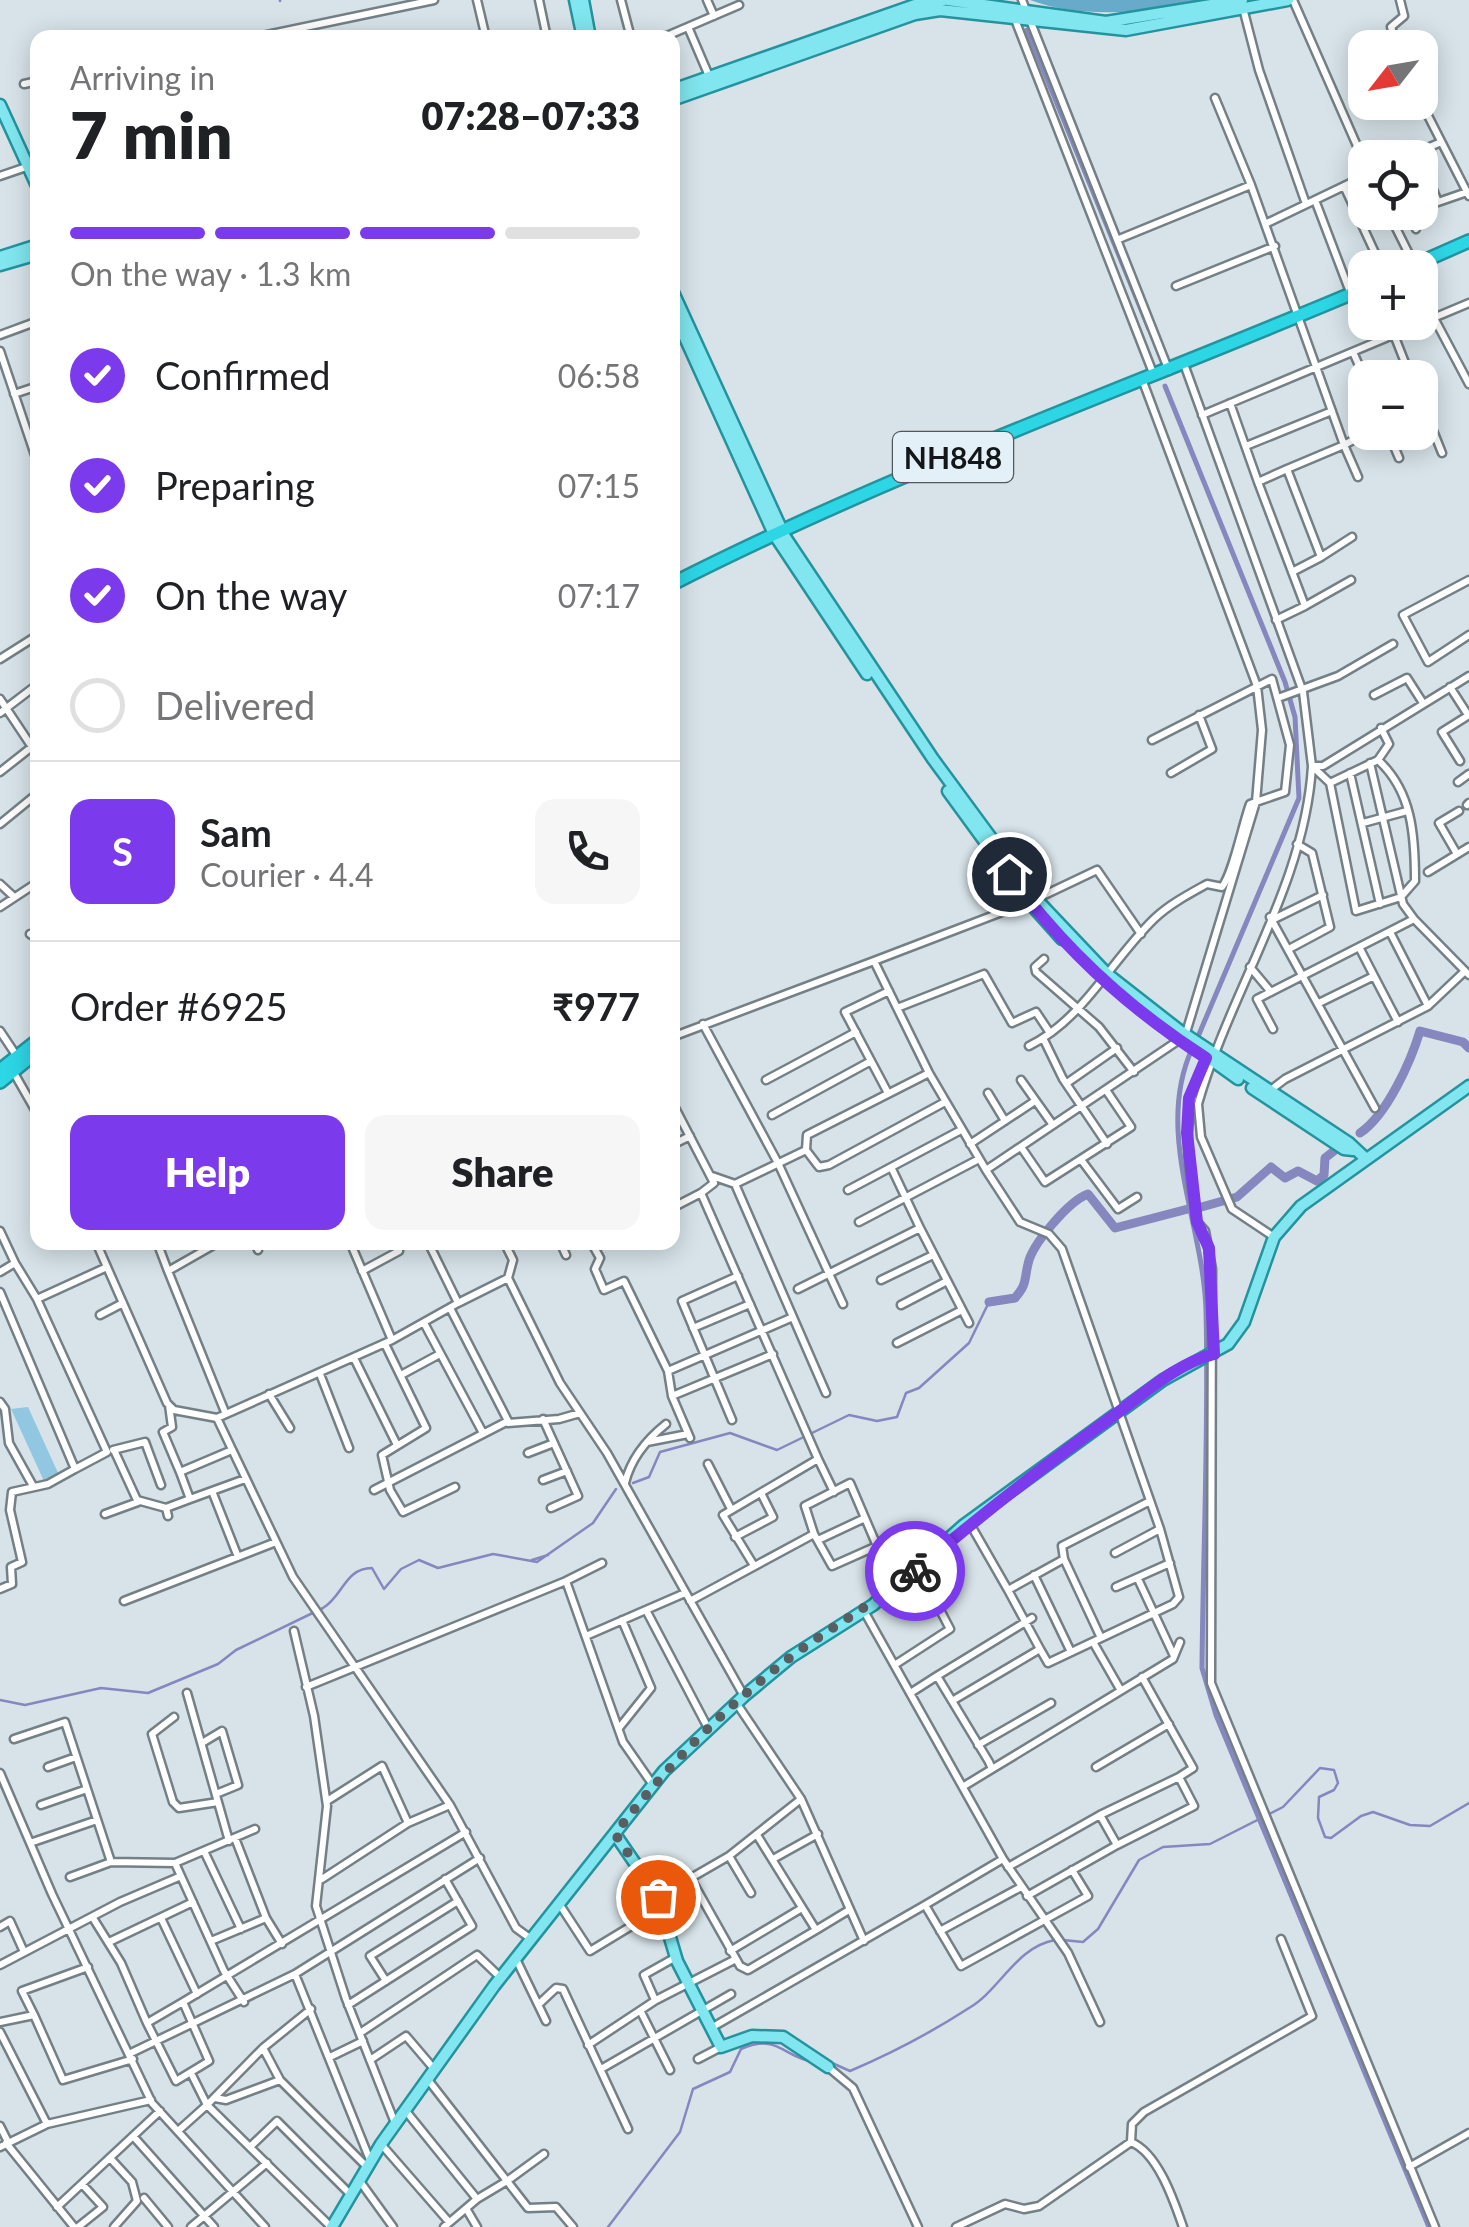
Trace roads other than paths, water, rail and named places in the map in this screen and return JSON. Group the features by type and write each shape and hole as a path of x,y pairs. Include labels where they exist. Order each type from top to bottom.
{"highway":[{"path":"1438,256 1469,241"},
{"path":"1438,259 1469,249"},
{"name":"NH848","path":"680,583 780,536 1348,298"},
{"name":"NH848","path":"680,584 759,550 780,536"},
{"path":"0,1082 12,1065"}],"main road":[{"path":"680,87 915,5 946,0 1009,10 1029,18 1126,30 1242,4 1291,0"},
{"path":"584,1 586,30"},
{"path":"680,97 915,14 1009,10"},
{"path":"0,105 30,161"},
{"path":"0,261 30,248"},
{"path":"0,261 30,255"},
{"path":"680,308 780,536"},
{"path":"680,326 780,536 910,731 1032,900 1106,977 1187,1041 1365,1158"},
{"path":"332,2227 405,2110 501,1978 653,1785 740,1699 791,1657 864,1611 969,1522 1119,1412 1228,1344 1244,1322 1274,1237 1313,1196 1469,1086"},
{"path":"615,1834 660,1903 676,1957 720,2047 768,2035 791,2041 825,2064"}],"street":[{"path":"296,30 434,0"},
{"path":"477,0 484,30"},
{"path":"540,0 546,30"},
{"path":"622,0 629,30"},
{"path":"707,0 714,16"},
{"path":"1022,0 1169,370"},
{"path":"1291,0 1354,140"},
{"path":"1392,30 1404,16 1400,0"},
{"path":"1242,4 1259,70 1310,202 1348,270"},
{"path":"680,30 739,5"},
{"path":"986,1170 1187,1041 1256,802 1262,730 1257,686 1009,10"},
{"path":"688,27 709,77"},
{"path":"24,84 30,83"},
{"path":"1215,98 1275,246 1314,368 1358,477"},
{"path":"1430,120 1468,194 1438,202"},
{"path":"0,140 13,134"},
{"path":"0,176 30,165"},
{"path":"1266,223 1348,184"},
{"path":"1119,239 1251,185"},
{"path":"1344,186 1374,250"},
{"path":"1176,286 1275,246"},
{"path":"1438,316 1469,302"},
{"path":"0,334 30,324"},
{"path":"1438,326 1469,384"},
{"path":"1202,415 1382,340"},
{"path":"0,351 30,441"},
{"path":"1353,352 1357,360"},
{"path":"1185,366 1303,692 1312,766 1310,798 1271,919 1189,1098 1194,1204 1209,1248 1211,1683 1269,1834 1434,2227"},
{"path":"14,394 30,389"},
{"path":"1230,403 1305,606"},
{"path":"1246,446 1332,411"},
{"path":"1258,482 1348,442"},
{"path":"1438,443 1442,453"},
{"path":"1396,450 1399,458"},
{"path":"1288,469 1320,557"},
{"path":"1292,572 1352,537"},
{"path":"1276,620 1350,580"},
{"path":"1469,580 1403,615 1428,662 1469,635"},
{"path":"0,660 30,640"},
{"path":"1284,696 1303,692 1393,644"},
{"path":"1312,766 1323,766 1469,676"},
{"path":"1374,695 1406,678 1423,703"},
{"path":"1030,1046 1044,1040 1079,1008 1141,934 1187,895 1207,884 1222,887 1230,875 1237,838 1250,804 1284,792 1290,745 1284,696 1272,679 1152,740"},
{"path":"1450,687 1469,716 1442,732 1460,761"},
{"path":"3,711 30,690"},
{"path":"0,699 3,711 30,740"},
{"path":"1171,773 1212,750 1199,714"},
{"path":"1330,783 1374,762 1390,744 1381,728"},
{"path":"0,772 30,747"},
{"path":"1312,766 1330,783 1356,911 1401,897 1415,880 1415,844 1400,780 1374,762"},
{"path":"1266,1093 1428,1006 1467,973 1414,919 1401,897 1374,762"},
{"path":"1350,773 1380,904"},
{"path":"1458,782 1469,774"},
{"path":"0,824 30,800"},
{"path":"1363,824 1407,811"},
{"path":"1457,854 1439,823 1459,811"},
{"path":"1289,949 1330,927 1312,853 1296,844"},
{"path":"1428,872 1469,846"},
{"path":"680,1033 1032,900 1097,870 1141,934"},
{"path":"0,884 14,897"},
{"path":"0,906 30,887"},
{"path":"1271,919 1323,895"},
{"path":"1271,919 1375,1108"},
{"path":"1273,1029 1258,999 1414,919"},
{"path":"1390,931 1428,1006"},
{"path":"1359,947 1398,1022"},
{"path":"1044,959 1035,966 1036,972 1079,1008 1134,1072"},
{"path":"874,961 945,1102 1020,1222 1046,1233 1062,1248 1160,1528 1178,1600 1048,1663 1029,1620 969,1522"},
{"path":"1250,967 1270,992"},
{"path":"897,1008 984,974 1012,1023 1036,1012 1050,1033"},
{"path":"1319,1003 1374,976"},
{"path":"888,990 845,1012 888,1094"},
{"path":"703,1024 778,1164 842,1304"},
{"path":"0,1032 30,1100"},
{"path":"766,1080 856,1032"},
{"path":"1044,1040 1081,1107 1107,1144"},
{"path":"1067,1083 1117,1048"},
{"path":"1209,1056 1197,1114 1232,1208 1274,1237"},
{"path":"772,1115 871,1061"},
{"path":"930,1073 807,1135 806,1150 818,1167 829,1164 945,1102"},
{"path":"1021,1080 1053,1125"},
{"path":"1021,1146 1045,1182 1082,1161 1131,1128 1106,1090"},
{"path":"988,1092 1006,1121"},
{"path":"970,1144 1035,1101"},
{"path":"680,1117 714,1183 680,1204"},
{"path":"848,1190 961,1130"},
{"path":"680,1142 690,1136"},
{"path":"710,1175 735,1184 806,1150"},
{"path":"859,1222 979,1158"},
{"path":"1082,1161 1118,1208 1138,1196"},
{"path":"892,1169 969,1323"},
{"path":"735,1184 826,1392"},
{"path":"701,1193 834,1492"},
{"path":"798,1289 920,1228"},
{"path":"0,1231 140,1502"},
{"path":"100,1250 169,1404 174,1410 217,1418 389,1342 508,1278"},
{"path":"160,1250 226,1412"},
{"path":"168,1270 204,1250"},
{"path":"353,1250 400,1375 426,1428 382,1455 389,1483 403,1512 455,1488"},
{"path":"362,1270 399,1250"},
{"path":"432,1250 458,1303"},
{"path":"508,1250 512,1260 508,1278 560,1383 624,1484 740,1699 801,1799 864,1941"},
{"path":"564,1250 566,1254"},
{"path":"596,1250 600,1258 595,1269 604,1290 624,1282 668,1371 672,1396 689,1436 646,1442"},
{"path":"881,1280 934,1255"},
{"path":"0,1272 15,1264"},
{"path":"37,1298 107,1267"},
{"path":"732,1420 682,1301 738,1276"},
{"path":"901,1305 947,1282"},
{"path":"0,1292 76,1468"},
{"path":"100,1315 123,1303"},
{"path":"693,1328 750,1304"},
{"path":"450,1308 506,1423"},
{"path":"897,1343 962,1310"},
{"path":"668,1371 793,1317"},
{"path":"424,1323 482,1432"},
{"path":"672,1396 772,1354"},
{"path":"400,1375 438,1355"},
{"path":"354,1358 396,1444"},
{"path":"320,1374 349,1448"},
{"path":"269,1394 290,1428"},
{"path":"0,1402 5,1409 9,1443 33,1486"},
{"path":"169,1404 172,1426 163,1432 190,1499"},
{"path":"374,1490 506,1423 580,1413"},
{"path":"217,1418 293,1577 450,1805 516,1928 532,1939"},
{"path":"543,1419 578,1496 551,1508"},
{"path":"624,1484 629,1465 666,1424"},
{"path":"0,1589 12,1584 11,1567 22,1562 10,1510 12,1492 48,1484 111,1451 144,1442 162,1485"},
{"path":"528,1453 554,1443"},
{"path":"180,1472 232,1450"},
{"path":"752,1564 723,1515 818,1459"},
{"path":"708,1464 731,1509"},
{"path":"544,1480 567,1471"},
{"path":"104,1514 140,1502 167,1512 245,1478"},
{"path":"877,1546 832,1566 816,1537 806,1506 850,1484 877,1546 900,1583"},
{"path":"212,1490 238,1557"},
{"path":"735,1537 774,1517 761,1493"},
{"path":"1120,1690 1064,1559 1062,1546 1150,1501"},
{"path":"690,1601 752,1564 865,1518"},
{"path":"1115,1553 1160,1528"},
{"path":"124,1601 276,1542"},
{"path":"1008,1590 1064,1559"},
{"path":"306,1686 602,1563"},
{"path":"1116,1587 1170,1563"},
{"path":"895,1665 950,1629 918,1568"},
{"path":"1034,1575 1072,1652"},
{"path":"1138,1579 1174,1656"},
{"path":"566,1580 618,1729 653,1785"},
{"path":"586,1636 685,1593"},
{"path":"646,1610 709,1729"},
{"path":"864,1611 1005,1863 1066,1950 1100,2022"},
{"path":"618,1729 650,1688 622,1620"},
{"path":"912,1692 1029,1620"},
{"path":"294,1631 327,1801 316,1906 348,2005 395,2124"},
{"path":"964,1786 1174,1656 1180,1642"},
{"path":"952,1701 1040,1650"},
{"path":"937,1676 992,1769"},
{"path":"711,2028 925,1904 1193,1768 1142,1677"},
{"path":"186,1693 232,1840 266,1918 282,1944"},
{"path":"978,1744 1051,1703"},
{"path":"174,1718 152,1734 173,1802 179,1808 217,1798 238,1786 222,1731 201,1744"},
{"path":"14,1739 65,1722 111,1862"},
{"path":"1096,1766 1168,1724"},
{"path":"48,1767 76,1758"},
{"path":"327,1801 380,1765 408,1823"},
{"path":"0,1773 151,2100 264,2227"},
{"path":"1027,1896 1194,1806 1179,1777"},
{"path":"41,1806 87,1788"},
{"path":"560,1905 590,1952 691,1878 729,1856 801,1799"},
{"path":"320,1879 408,1823 450,1805"},
{"path":"1100,1815 1117,1845"},
{"path":"30,1843 98,1820"},
{"path":"70,1877 111,1862 175,1862 255,1829"},
{"path":"147,2023 320,1923 466,1832"},
{"path":"773,1859 818,1834"},
{"path":"757,1835 816,1930"},
{"path":"204,1851 241,1929"},
{"path":"729,1856 751,1893"},
{"path":"88,1967 22,1991 64,2080 132,2056 244,2002 480,1858"},
{"path":"175,1862 244,2002"},
{"path":"925,1904 961,1966 1088,1896 1072,1870"},
{"path":"0,1964 181,1876"},
{"path":"691,1878 732,1956 748,1970 850,1910"},
{"path":"348,2005 472,1926 446,1880"},
{"path":"940,1931 1020,1886"},
{"path":"386,1981 370,1956 458,1901"},
{"path":"109,1942 193,1902"},
{"path":"588,2045 656,2000 689,1984 802,1908"},
{"path":"93,1918 109,1942 170,2077 176,2081 192,2075 209,2061 183,2002"},
{"path":"161,1918 197,1994"},
{"path":"211,1941 266,1918"},
{"path":"0,1927 10,1921 24,1952"},
{"path":"1131,2142 1132,2124 1144,2112 1312,2016 1281,1940"},
{"path":"330,2057 476,1955 501,1978"},
{"path":"656,2000 644,1975 676,1957"},
{"path":"516,1959 546,2021"},
{"path":"295,1974 369,2164"},
{"path":"540,2004 560,1986 628,2129"},
{"path":"601,2069 730,1994"},
{"path":"178,2131 263,2048 311,2009"},
{"path":"641,2012 670,2070"},
{"path":"0,2022 34,2015"},
{"path":"0,2032 47,2124"},
{"path":"370,2060 406,2036 528,2208 556,2207 573,2227"},
{"path":"698,2059 720,2047"},
{"path":"263,2048 280,2080 369,2164"},
{"path":"825,2064 853,2088 918,2227"},
{"path":"192,2075 207,2106 332,2227"},
{"path":"215,2098 226,2100 280,2080"},
{"path":"5,2144 47,2124 151,2100"},
{"path":"405,2110 477,2200"},
{"path":"57,2207 160,2112"},
{"path":"252,2146 277,2121 350,2194"},
{"path":"0,2126 5,2144 76,2227 103,2207 82,2184"},
{"path":"1409,2167 1469,2133"},
{"path":"133,2136 214,2227"},
{"path":"956,2227 1005,2204 1024,2209 1039,2206 1131,2142"},
{"path":"1131,2142 1142,2146 1170,2193 1183,2227"},
{"path":"381,2144 446,2224 544,2154"},
{"path":"110,2158 132,2182 137,2202 116,2226"},
{"path":"191,2227 267,2162"},
{"path":"359,2180 393,2227"},
{"path":"144,2198 168,2227"},
{"path":"467,2210 477,2227"}],"waterway":[{"path":"1027,30 1149,329"},
{"path":"1165,386 1285,682 1295,717 1299,798 1197,1039"},
{"path":"1360,1133 1388,1101 1420,1031 1463,1042 1469,1048"},
{"path":"1192,1049 1178,1113 1179,1146 1206,1311 1202,1668 1216,1715 1429,2227"},
{"path":"1198,1208 1237,1197 1271,1167 1285,1178 1298,1171 1317,1181 1324,1175 1325,1158 1339,1147"},
{"path":"989,1302 1015,1298 1023,1286 1031,1256 1044,1235 1071,1205 1088,1194 1115,1228 1188,1209"},
{"path":"633,1483 649,1477 660,1452 730,1433 777,1450 849,1415 877,1421 897,1417 906,1393 919,1388 969,1343 989,1302"},
{"path":"0,1700 25,1705 101,1688 148,1693 218,1664 236,1650 323,1608 350,1577 363,1569 372,1568 384,1589 401,1569 419,1560 438,1568 493,1554 537,1562 593,1523 616,1489"},
{"path":"532,1560 548,1555"},
{"path":"1063,1940 1083,1942 1098,1929 1139,1860 1163,1847 1210,1844 1283,1807 1320,1768 1334,1770 1338,1783 1334,1790 1319,1797 1318,1818 1325,1837 1331,1838 1373,1812 1410,1825 1430,1826 1469,1803"},
{"path":"832,2063 850,2071 926,2034 980,2000 1029,1951 1055,1940"},
{"path":"608,2227 680,2132 693,2089 730,2072 741,2049 772,2045 814,2062"}]}
